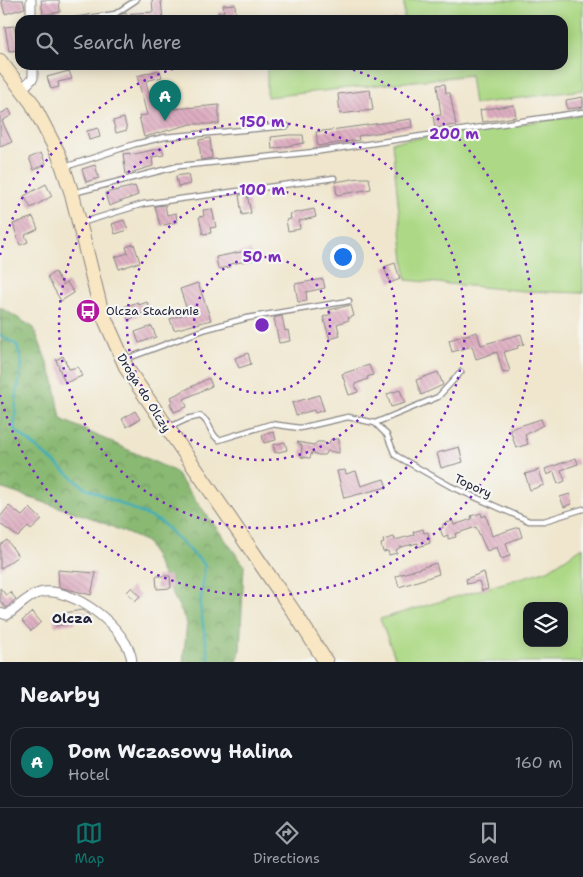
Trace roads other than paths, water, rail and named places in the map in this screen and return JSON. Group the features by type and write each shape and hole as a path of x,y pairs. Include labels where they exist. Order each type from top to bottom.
{"street":[{"path":"31,0 31,15"},
{"name":"Droga do Olczy","path":"0,61 22,89 46,129 64,168 80,223 101,310 123,361 167,429 300,621 326,662"},
{"path":"22,89 34,78 33,70"},
{"path":"0,613 7,614 39,593 47,592 72,598 113,626 126,644 132,662"}],"lane":[{"path":"108,15 115,14 136,0"},
{"path":"72,194 179,166 314,152 583,112"},
{"path":"64,168 136,144 165,137 287,126"},
{"path":"80,223 143,204 334,178"},
{"path":"123,361 214,327 276,312 349,301"},
{"path":"167,429 187,419 200,416 206,420 213,436 218,440 271,424 300,428 348,417 375,423 438,397 460,372"},
{"name":"Topory","path":"375,423 387,435 395,455 450,486 529,521 544,520 583,510"}],"waterway":[{"path":"0,335 17,345 22,365 17,391 14,429 84,487 161,522 205,565 200,606 209,662"}],"place":[{"name":"Dom Wczasowy Halina","path":"165,121"},
{"name":"Olcza Stachonie","path":"88,311"}],"district":[{"name":"Olcza","path":"72,618"}]}
